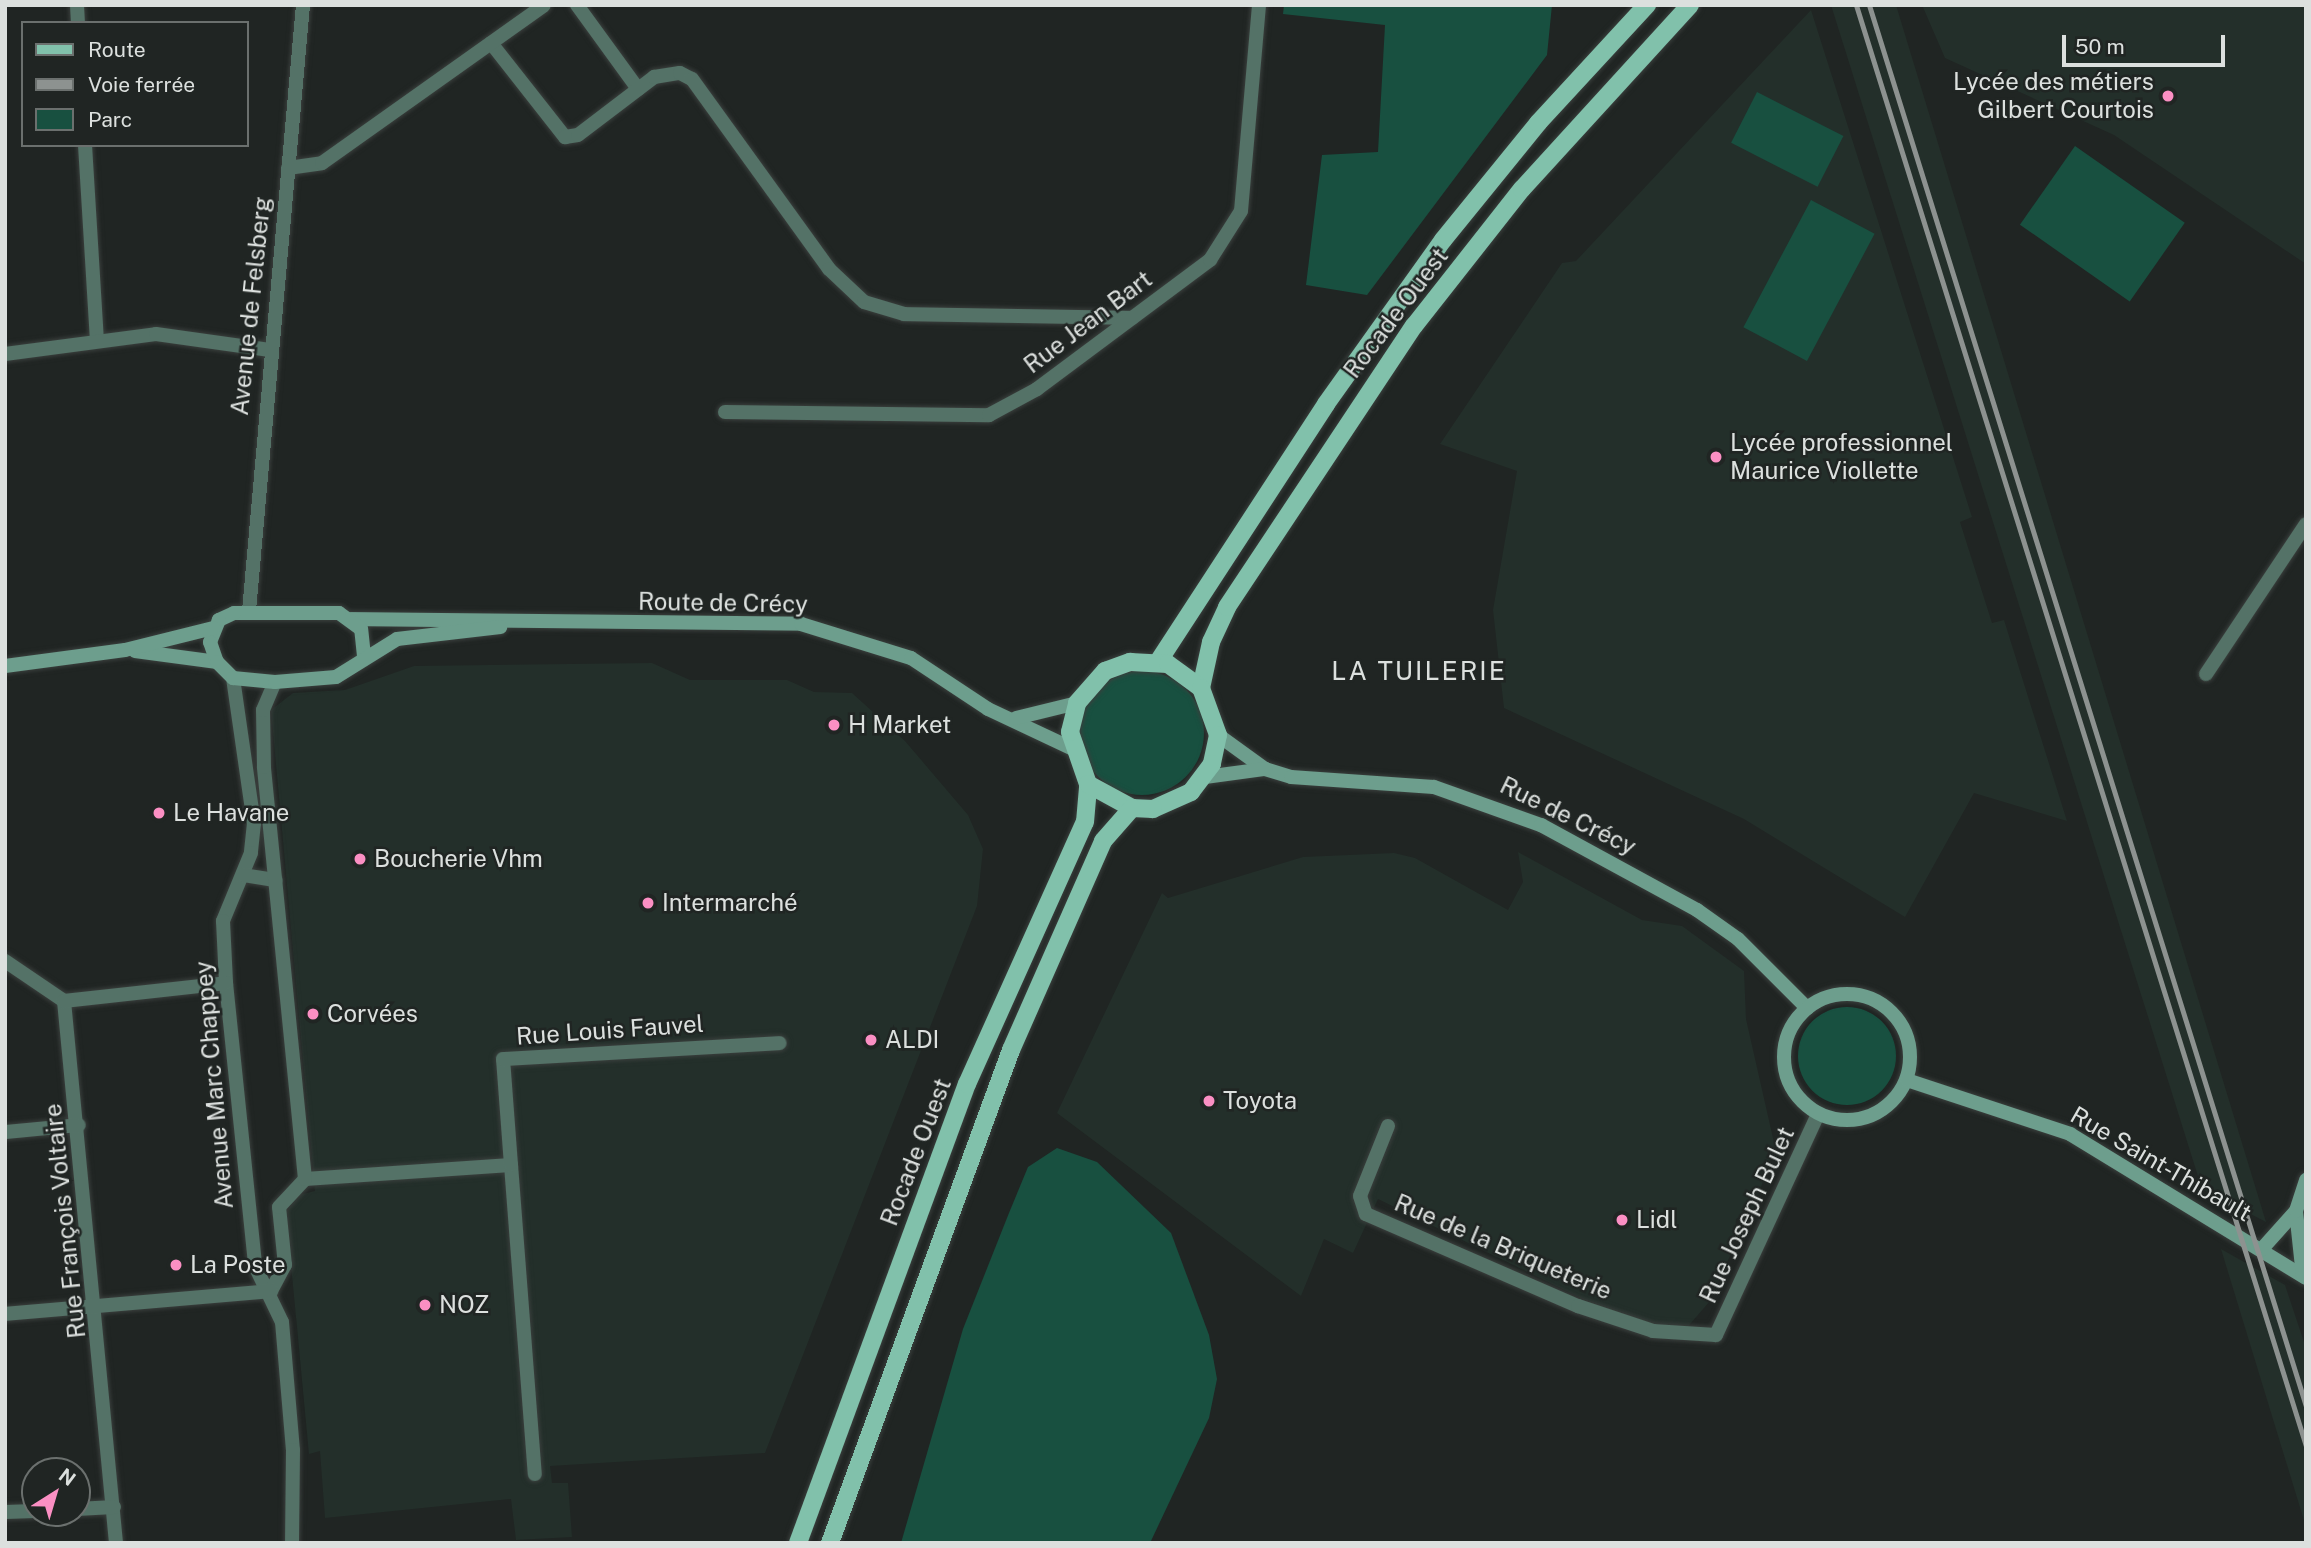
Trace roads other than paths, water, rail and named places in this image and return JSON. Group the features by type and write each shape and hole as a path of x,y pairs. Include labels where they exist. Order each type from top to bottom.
{"main road":[{"name":"Rocade Ouest","path":"1158,662 1326,404 1444,240 1538,123 1647,5"},
{"name":"Rocade Ouest","path":"1218,735 1202,688 1211,642 1227,607 1414,326 1522,189 1690,5"},
{"name":"Route de Crécy","path":"5,666 125,650 213,628 219,620 249,611 339,613 351,619 420,615 533,624 801,624 911,658 988,709 1016,718 1071,748"},
{"path":"351,619 361,629 364,656"},
{"name":"Route de Crécy","path":"233,678 275,682 336,677 364,656 397,639 533,624"},
{"path":"213,628 209,642 217,662 233,678"},
{"name":"Route de Crécy","path":"125,650 217,662"},
{"path":"1202,688 1158,662 1130,662 1105,671 1077,703 1071,748 1088,784 1132,808 1173,803 1205,777 1218,735"},
{"path":"1016,718 1077,703"},
{"name":"Rue de Crécy","path":"1218,735 1265,769"},
{"name":"Rue de Crécy","path":"1205,777 1265,769 1307,779 1434,787 1541,825 1697,910 1738,939 1807,1008"},
{"name":"Rocade Ouest","path":"798,1543 967,1084 1084,822 1088,784"},
{"path":"830,1543 1011,1050 1103,841 1132,808"},
{"path":"1844,994 1888,1008 1909,1041 1907,1080 1892,1102 1870,1117 1843,1120 1818,1114 1803,1103 1785,1072 1787,1037 1807,1008 1844,994"},
{"name":"Rue Saint-Thibault","path":"1907,1080 2070,1134 2305,1277"},
{"path":"2261,1250 2302,1196"},
{"path":"2302,1196 2305,1277"}],"street":[{"name":"Avenue de Felsberg","path":"249,611 270,351 303,5"},
{"path":"288,168 322,163 544,5"},
{"path":"577,5 638,89"},
{"name":"Rue Jean Bart","path":"725,412 989,415 1037,389 1210,260 1236,226 1259,5"},
{"path":"491,43 565,137 578,135 638,89 666,73 692,79 829,269 864,302 904,314 1132,318"},
{"path":"85,147 97,341"},
{"path":"5,354 156,334 270,351"},
{"path":"2206,674 2306,524"},
{"name":"Avenue Marc Chappey","path":"233,678 254,823 243,875 223,921 226,984 255,1266 271,1290 282,1322 293,1450 292,1543"},
{"path":"275,682 263,710 276,880 305,1179"},
{"path":"243,875 276,880"},
{"path":"5,961 64,1001 226,984"},
{"name":"Rue François Voltaire","path":"64,1001 79,1125 116,1543"},
{"name":"Rue Louis Fauvel","path":"510,1165 503,1059 780,1043"},
{"name":"Rue Joseph Bulet","path":"1716,1335 1818,1114"},
{"path":"5,1132 79,1125"},
{"name":"Rue de la Briqueterie","path":"1388,1126 1360,1196 1366,1214 1578,1306 1653,1331 1716,1335"},
{"path":"5,1314 271,1290 285,1265 279,1207 305,1179 510,1165 536,1474"},
{"path":"91,1508 114,1507"}],"railway":[{"path":"1856,5 2306,1446"},
{"path":"1869,5 2306,1406"}],"place":[{"name":"Lycée des métiers Gilbert Courtois","path":"2168,96"},
{"name":"Lycée professionnel Maurice Viollette","path":"1716,457"},
{"name":"H Market","path":"834,725"},
{"name":"Le Havane","path":"159,813"},
{"name":"Boucherie Vhm","path":"360,859"},
{"name":"Intermarché","path":"648,903"},
{"name":"Corvées","path":"313,1014"},
{"name":"ALDI","path":"871,1040"},
{"name":"Toyota","path":"1209,1101"},
{"name":"Lidl","path":"1622,1220"},
{"name":"La Poste","path":"176,1265"},
{"name":"NOZ","path":"425,1305"}],"district":[{"name":"LA TUILERIE","path":"1419,671"}]}
